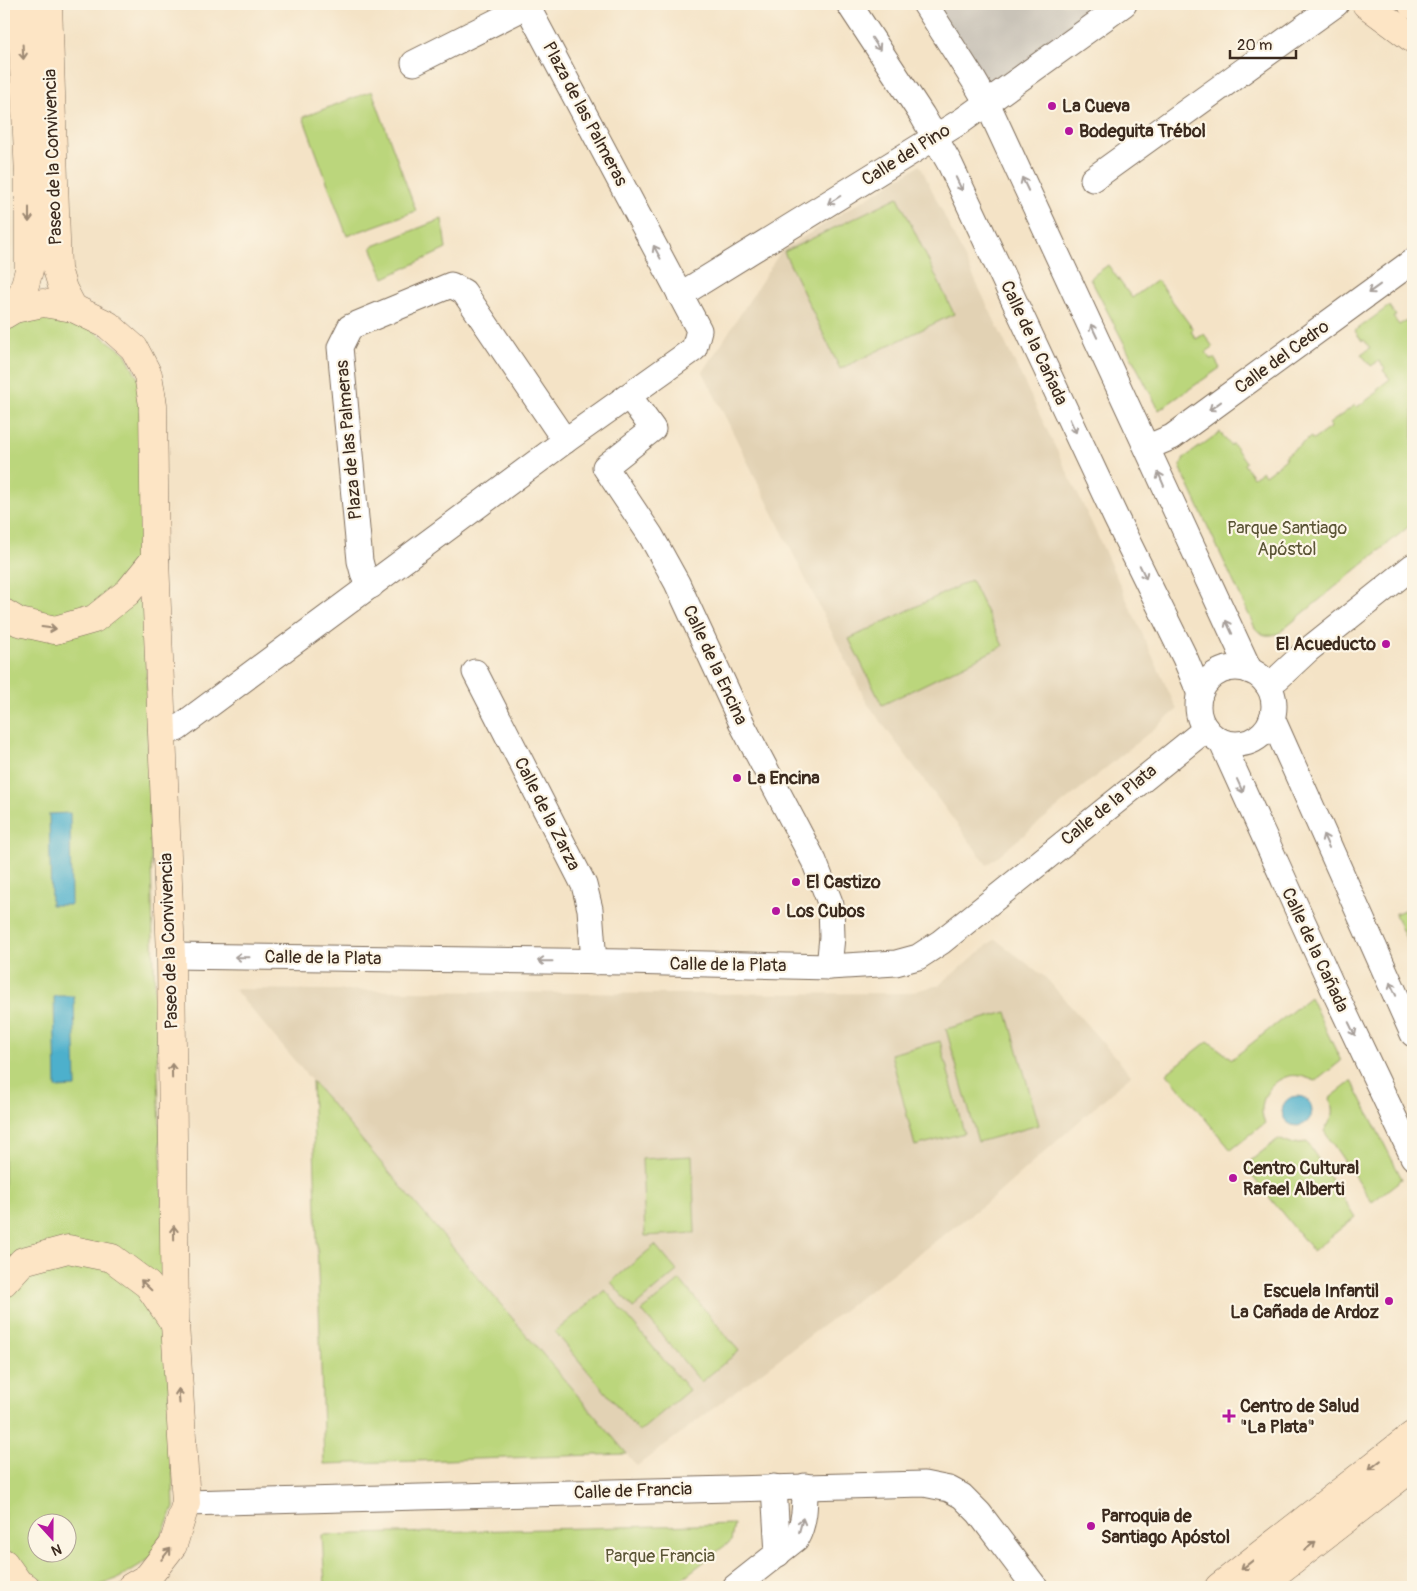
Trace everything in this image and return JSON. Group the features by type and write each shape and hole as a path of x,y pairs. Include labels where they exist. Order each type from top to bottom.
{"street":[{"name":"Paseo de la Convivencia","path":"9,312 23,292 29,270 29,176 21,4"},
{"name":"Paseo de la Convivencia","path":"48,4 58,269 63,289 72,308"},
{"name":"Calle de la Cañada","path":"849,4 935,137 950,164 1112,509 1185,658 1200,694"},
{"path":"925,4 987,103 1148,447 1168,495 1258,678 1272,695 1274,706 1272,718 1257,737 1246,742 1233,744 1213,735 1200,718 1198,706 1204,684 1220,671 1230,668 1258,678 1278,678 1308,650 1413,566"},
{"name":"Calle del Pino","path":"680,295 963,120 1124,4"},
{"path":"1093,180 1336,4"},
{"path":"1366,4 1413,39"},
{"name":"Plaza de las Palmeras","path":"162,730 177,729 565,441 694,349 699,330 526,5 414,63"},
{"name":"Calle del Cedro","path":"1148,447 1172,437 1413,261"},
{"name":"Plaza de las Palmeras","path":"371,586 364,576 360,561 340,347 350,327 451,285 464,292 565,441"},
{"name":"Paseo de la Convivencia","path":"9,312 43,303 72,308 108,325 134,348 148,375 153,405 155,559 171,956 175,1324 186,1503 173,1545 148,1577 132,1587"},
{"name":"Calle de la Encina","path":"629,396 654,429 605,467 650,536 677,583 744,728 814,861 831,905 832,936 829,967"},
{"path":"4,613 19,622 55,630 94,619 128,592 155,559"},
{"name":"Calle de la Zarza","path":"475,672 584,885 590,909 594,962"},
{"path":"1272,718 1410,1020"},
{"name":"Calle de la Cañada","path":"1213,735 1413,1157"},
{"name":"Calle de la Plata","path":"171,956 829,967 896,964 918,957 941,942 1213,735"},
{"path":"4,1282 23,1261 68,1249 112,1258 148,1285 175,1324"},
{"path":"1219,1587 1413,1434"},
{"path":"1258,1587 1413,1467"},
{"name":"Calle de Francia","path":"186,1503 924,1484 949,1489 962,1496 979,1513 1035,1587"},
{"path":"735,1587 796,1540 801,1530 804,1515 805,1486"},
{"path":"774,1487 778,1554"},
{"path":"4,1563 19,1584 26,1587"}],"shaded area":[{"path":"925,4 1124,4 987,103"},
{"path":"920,165 1094,528 1177,710 987,865 867,703 703,372 781,251"},
{"path":"995,939 1046,978 1131,1075 994,1197 637,1466 234,989 664,994 908,993 939,985"}],"green space":[{"path":"372,91 416,211 347,236 303,117"},
{"path":"898,197 954,314 840,369 784,252"},
{"path":"442,219 446,249 384,278 371,247"},
{"path":"1108,265 1132,298 1157,280 1193,329 1191,331 1196,339 1204,334 1213,347 1206,352 1211,359 1214,358 1220,368 1159,410 1090,278"},
{"name":"Parque Santiago Apóstol","path":"1389,306 1396,316 1393,317 1399,325 1407,320 1413,329 1413,335 1408,338 1413,345 1413,523 1279,633 1268,635 1260,633 1255,628 1180,467 1184,458 1220,432 1230,445 1233,444 1246,462 1244,464 1253,477 1262,471 1265,475 1286,459 1285,456 1311,437 1313,440 1331,427 1329,424 1355,405 1357,407 1378,392 1377,389 1390,379 1379,361 1371,366 1361,354 1370,348 1355,331"},
{"path":"72,315 125,353 139,380 153,939 174,1508 151,1558 119,1578 95,1587 50,1586 21,1565 6,1548 4,1540 4,326 17,318"},
{"path":"971,580 1003,646 882,705 849,639"},
{"path":"1413,906 1413,955 1395,914"},
{"path":"1310,997 1341,1061 1316,1081 1289,1076 1275,1083 1270,1088 1263,1102 1262,1109 1265,1123 1231,1150 1167,1073 1208,1041 1232,1059"},
{"path":"1007,1012 1039,1125 978,1142 946,1029"},
{"path":"940,1041 964,1133 915,1146 891,1054"},
{"path":"312,1081 627,1454 324,1464"},
{"path":"1352,1081 1402,1179 1372,1202 1324,1131 1332,1115 1330,1098"},
{"path":"1278,1139 1291,1144 1307,1142 1355,1217 1313,1251 1244,1166"},
{"path":"692,1156 695,1233 645,1236 642,1159"},
{"path":"655,1245 677,1271 633,1308 611,1282"},
{"path":"680,1280 739,1351 701,1382 642,1311"},
{"path":"605,1290 689,1390 639,1432 555,1332"},
{"name":"Parque Francia","path":"734,1524 731,1541 671,1587 325,1587 322,1535"}],"water":[{"path":"70,813 71,905 51,905 49,814"},
{"path":"54,996 74,996 76,1087 56,1088"},
{"path":"1297,1096 1307,1101 1312,1111 1307,1121 1297,1126 1287,1121 1282,1111 1287,1101"}],"place":[{"name":"La Cueva","path":"1052,106"},
{"name":"Bodeguita Trébol","path":"1069,131"},
{"name":"El Acueducto","path":"1386,644"},
{"name":"La Encina","path":"737,778"},
{"name":"El Castizo","path":"796,882"},
{"name":"Los Cubos","path":"776,911"},
{"name":"Centro Cultural Rafael Alberti","path":"1233,1178"},
{"name":"Escuela Infantil La Cañada de Ardoz","path":"1389,1301"},
{"name":"Centro de Salud \"La Plata\"","path":"1229,1416"},
{"name":"Parroquia de Santiago Apóstol","path":"1091,1526"}]}
